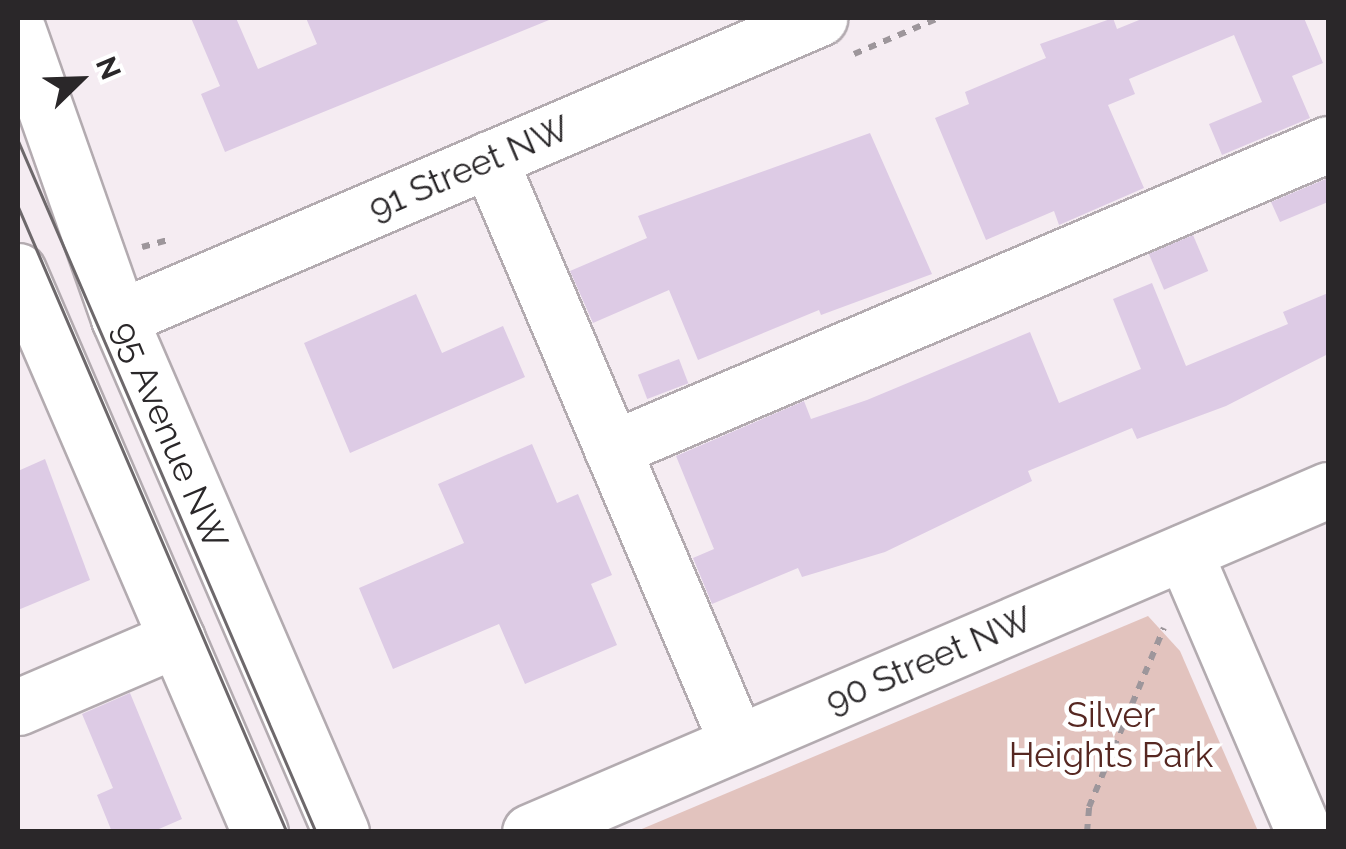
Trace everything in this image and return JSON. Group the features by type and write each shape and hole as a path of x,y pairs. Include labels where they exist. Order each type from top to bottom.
{"street":[{"path":"18,29 39,18"},
{"name":"91 Street NW","path":"119,318 819,18"},
{"name":"95 Avenue NW","path":"18,29 119,318 340,832"},
{"path":"612,448 1328,144"},
{"path":"490,159 737,742"},
{"path":"18,271 32,348 178,639 260,832"},
{"name":"90 Street NW","path":"530,832 1328,490"},
{"path":"1184,552 1304,832"},
{"path":"18,708 178,639"}],"path":[{"path":"135,248 184,234"},
{"path":"1087,832 1089,807 1139,700 1166,623"}],"green space":[{"name":"Silver Heights Park","path":"1148,616 1180,651 1258,831 637,831"}],"building":[{"path":"191,18 236,18 258,69 317,44 306,18 554,18 225,152 201,94 220,86"},
{"path":"1113,18 1117,29 1144,18 1304,18 1323,63 1292,76 1310,118 1222,155 1209,124 1262,102 1234,35 1129,79 1135,94 1108,105 1144,188 1059,225 1054,211 986,240 935,118 969,104 965,92 1046,58 1040,44"},
{"path":"870,133 932,274 821,315 819,310 698,360 669,290 593,323 570,271 647,238 638,216"},
{"path":"1328,178 1328,202 1280,222 1271,202"},
{"path":"1193,235 1208,271 1164,290 1149,254"},
{"path":"1152,283 1186,366 1288,324 1283,312 1328,293 1328,354 1226,406 1137,439 1132,428 1028,471 1032,481 885,552 802,577 798,568 712,604 693,558 714,549 676,456 804,401 811,419 867,400 1030,332 1059,403 1141,369 1113,299"},
{"path":"416,294 442,353 503,326 525,377 350,453 304,343"},
{"path":"679,359 688,383 647,399 638,375"},
{"path":"532,444 557,503 578,494 612,575 591,584 617,645 525,684 499,624 393,669 359,588 464,543 438,484"},
{"path":"45,459 90,580 18,610 18,471"},
{"path":"130,693 182,819 152,832 112,832 97,795 113,788 82,714"}],"tram line":[{"path":"18,140 316,832"},
{"path":"18,206 287,832"}]}
